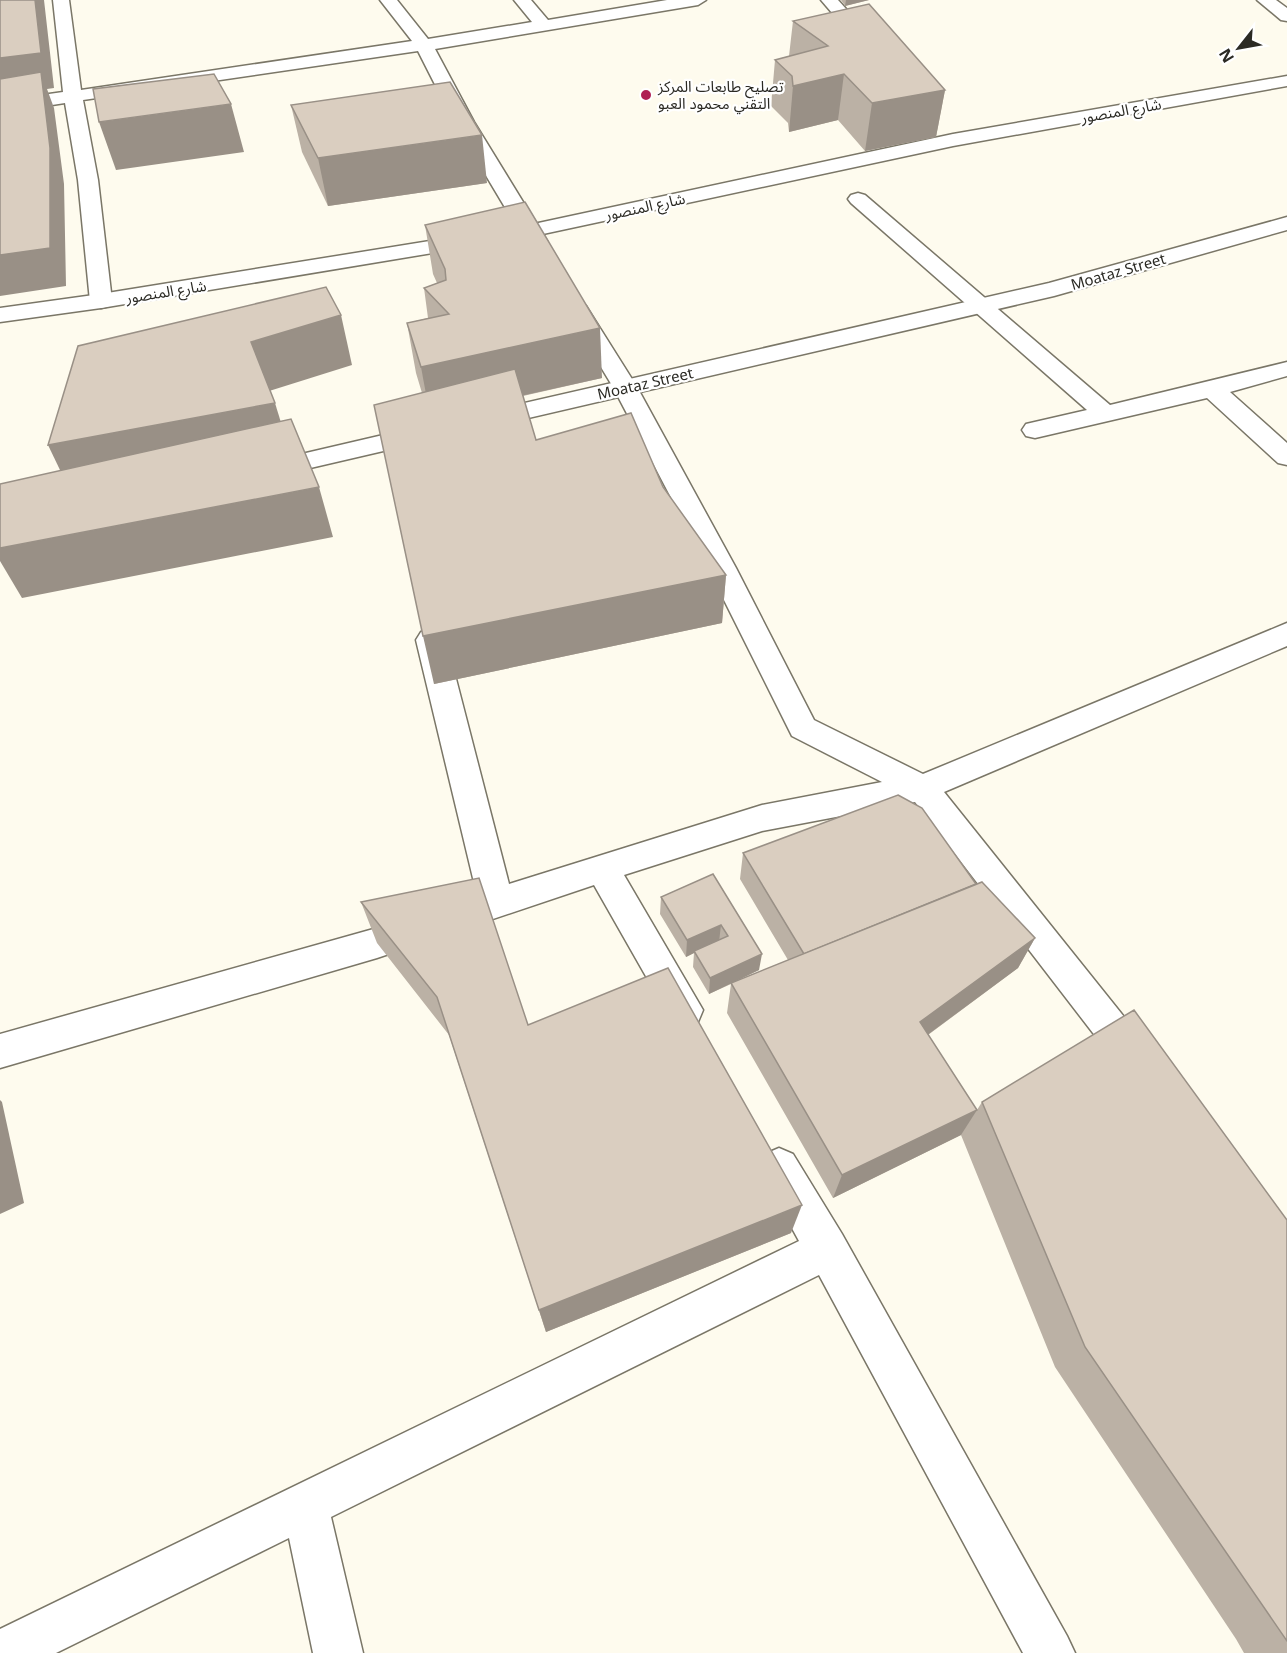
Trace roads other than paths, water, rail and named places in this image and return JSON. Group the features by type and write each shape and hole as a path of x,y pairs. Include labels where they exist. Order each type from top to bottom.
{"street":[{"path":"61,0 73,96 88,180 101,301"},
{"path":"388,0 424,45 464,122 547,260"},
{"path":"522,0 543,25"},
{"path":"0,107 424,45 698,0"},
{"path":"829,0 883,61"},
{"path":"1265,0 1287,16"},
{"name":"شارع المنصور","path":"0,315 101,301 530,231 952,140 1287,81"},
{"path":"937,123 952,140"},
{"path":"858,199 1107,414"},
{"name":"Moataz Street","path":"243,475 385,455 456,427 1054,289 1287,223"},
{"path":"565,289 625,387 722,568 803,728 922,788 1156,1086"},
{"path":"1035,430 1287,369"},
{"path":"1212,389 1287,457"},
{"path":"425,616 497,904"},
{"path":"0,1052 377,943 632,858 762,818 922,788 1287,634"},
{"path":"603,869 704,1042"},
{"path":"763,1140 827,1249 1050,1653"},
{"path":"3,1653 827,1249"},
{"path":"305,1505 338,1653"}],"place":[{"name":"تصليح طابعات المركز التقني محمود العبو","path":"646,95"}]}
